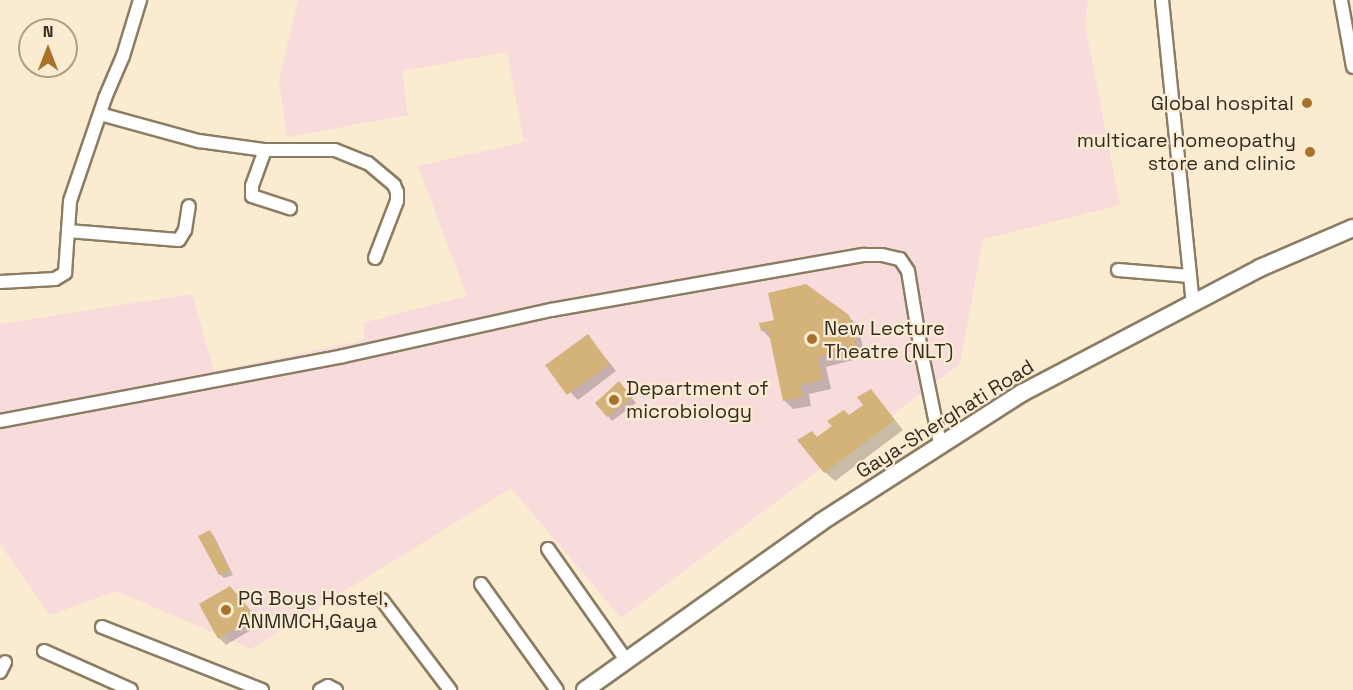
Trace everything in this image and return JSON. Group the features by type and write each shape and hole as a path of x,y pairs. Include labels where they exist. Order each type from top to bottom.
{"main road":[{"name":"Gaya-Sherghati Road","path":"585,690 821,522 940,443 1022,393 1260,268 1353,228"}],"street":[{"path":"0,282 61,278 66,266 70,201 123,56 140,0"},
{"path":"1162,0 1193,303"},
{"path":"1341,0 1353,68"},
{"path":"100,114 173,136 265,150 335,150 368,163 394,185 397,201 375,258"},
{"path":"265,150 252,186 252,195 290,208"},
{"path":"68,231 179,240 185,230 189,206"},
{"path":"0,421 322,360 551,310 864,255 882,255 900,259 908,272 940,443"},
{"path":"1118,270 1190,276"},
{"path":"548,549 626,660"},
{"path":"481,585 557,690"},
{"path":"382,600 450,690"},
{"path":"102,627 262,690"},
{"path":"44,651 131,690"},
{"path":"320,690 328,686 336,690"}],"shaded area":[{"path":"298,0 1088,0 1085,25 1120,205 983,239 960,364 621,618 511,488 251,649 116,591 50,615 0,544 0,324 192,294 214,371 365,340 363,323 467,296 418,166 524,142 507,52 402,71 408,115 287,137 279,81"}],"building":[{"name":"New Lecture Theatre (NLT)","path":"806,284 849,315 857,348 818,357 823,380 800,385 803,397 783,401 768,329 761,331 759,323 774,320 768,293"},
{"path":"588,334 610,364 567,395 545,365"},
{"name":"Department of microbiology","path":"619,381 632,398 607,417 595,403"},
{"path":"871,389 895,420 824,473 797,440 812,431 817,437 832,426 827,421 844,410 849,415 863,405 857,397"},
{"path":"210,530 230,571 219,575 198,536"},
{"name":"PG Boys Hostel, ANMMCH,Gaya","path":"230,586 255,616 218,639 199,604"}],"place":[{"name":"Global hospital","path":"1307,103"},
{"name":"multicare homeopathy store and clinic","path":"1310,152"},
{"name":"New Lecture Theatre (NLT)","path":"812,339"},
{"name":"Department of microbiology","path":"614,400"},
{"name":"PG Boys Hostel, ANMMCH,Gaya","path":"226,610"}]}
